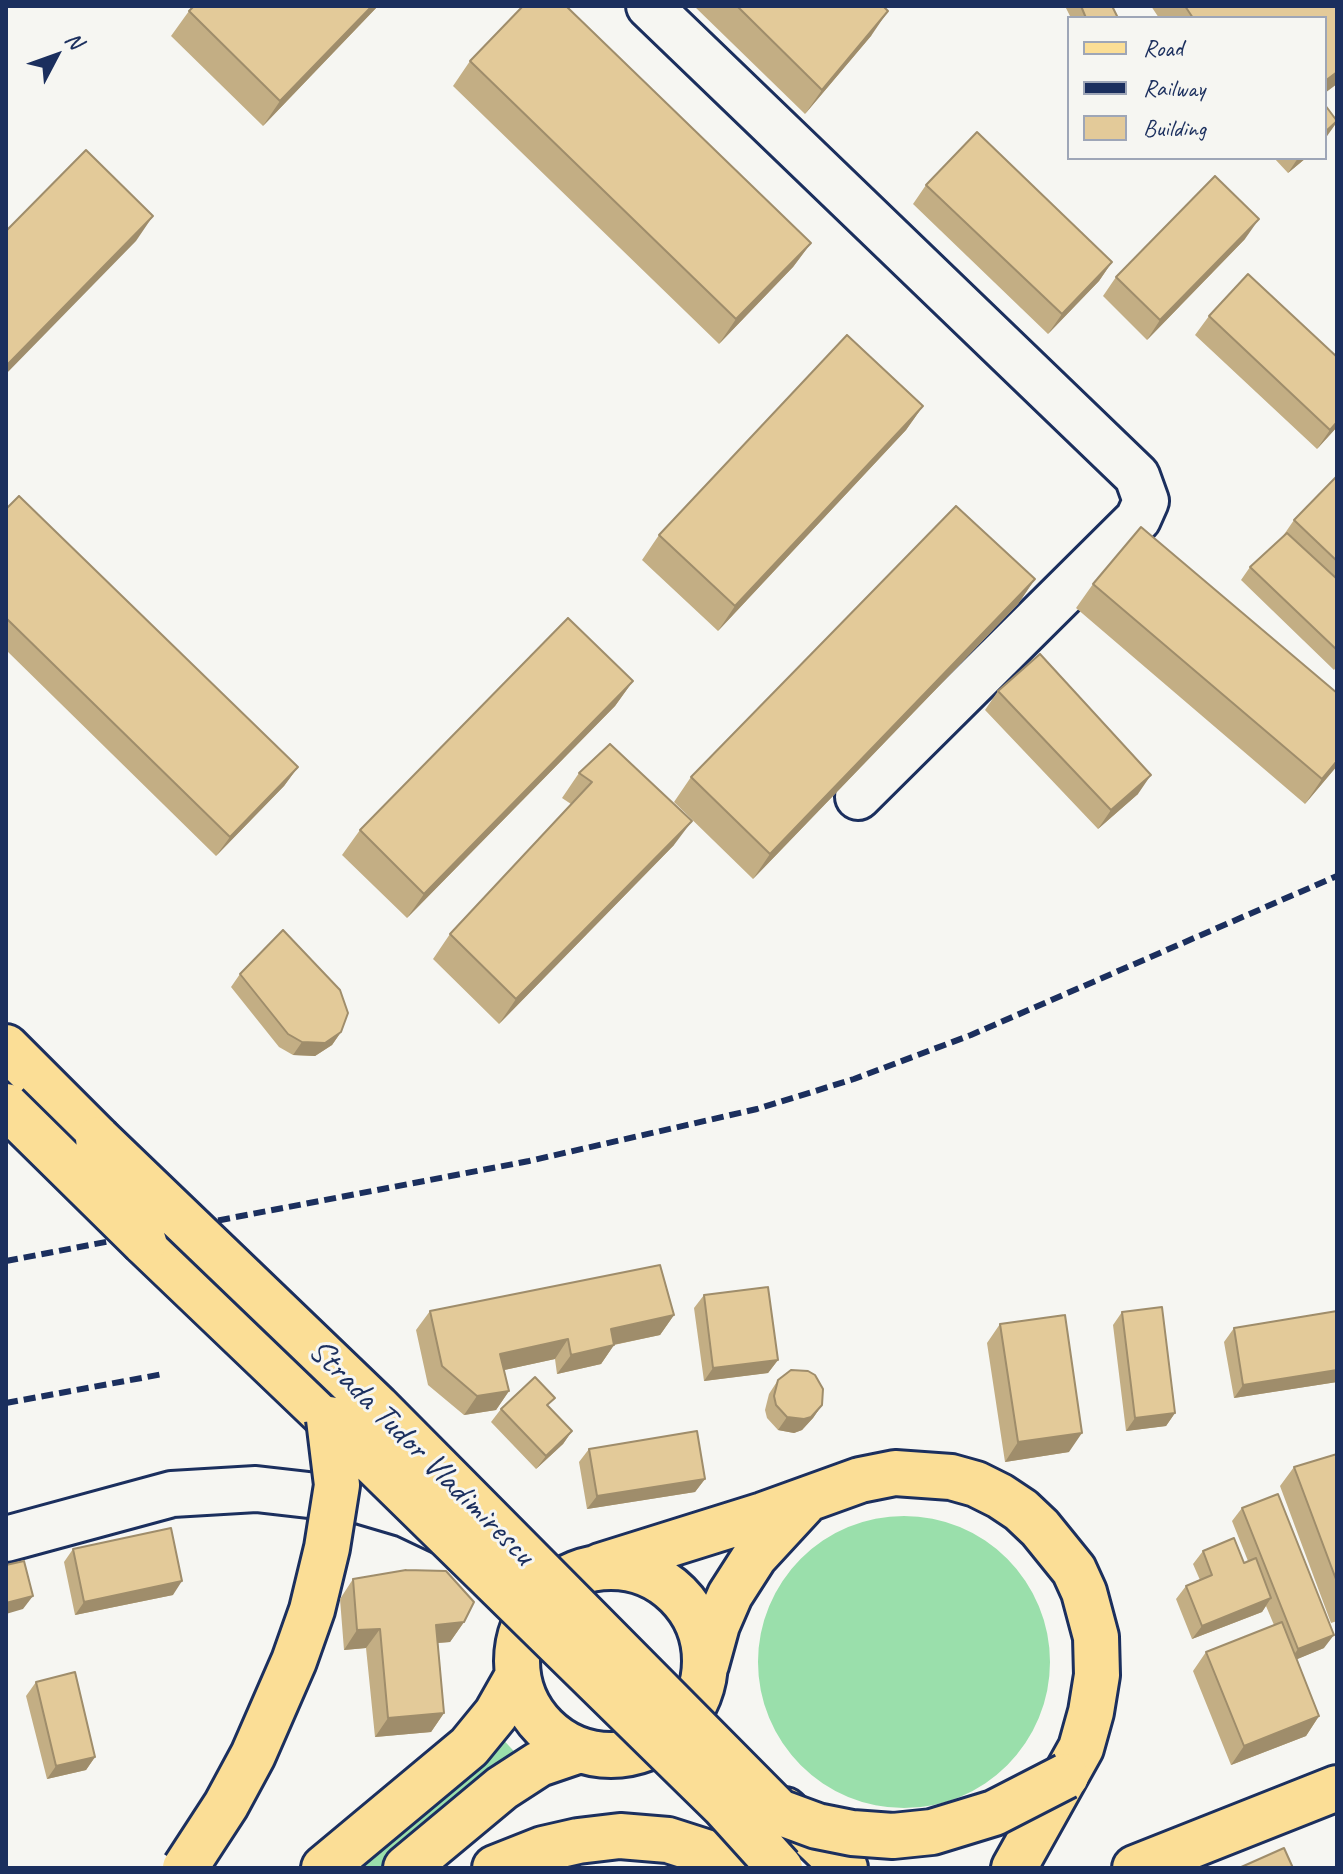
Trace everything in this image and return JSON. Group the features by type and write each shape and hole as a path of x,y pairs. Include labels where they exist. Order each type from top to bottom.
{"main road":[{"name":"Strada Tudor Vladimirescu","path":"6,1047 377,1407 775,1804 826,1868"},
{"name":"Strada Tudor Vladimirescu","path":"6,1106 724,1806 780,1868"},
{"path":"185,1868 226,1805 253,1755 294,1661 312,1610 327,1548 337,1485 329,1419"},
{"path":"1014,1868 1066,1776 1081,1748 1097,1675 1096,1637 1084,1592 1074,1570 1040,1528 1000,1496 976,1484 951,1477 895,1473 860,1480 807,1500 574,1573 552,1586 533,1605 521,1627 516,1652 517,1677 526,1702 539,1723 558,1739 580,1750 603,1755 627,1754 695,1766 817,1826 893,1836 932,1832 994,1813 1066,1776"},
{"path":"627,1754 655,1744 679,1727 691,1711 717,1625 730,1595 765,1544 807,1500"},
{"path":"600,1566 627,1567 653,1576 676,1592 693,1613 703,1639 702,1680 718,1736 775,1804 845,1868"},
{"path":"324,1868 469,1747 496,1714 517,1677"},
{"path":"406,1868 502,1788 539,1764 580,1750"},
{"path":"1135,1868 1337,1788"},
{"path":"495,1868 555,1846 620,1836 668,1840 718,1856 742,1868"}],"street":[{"path":"649,6 1137,476 1146,501 1138,519 858,797"},
{"path":"6,1539 172,1494 256,1489 347,1499 405,1514 437,1528 506,1576 533,1605"}],"green space":[{"path":"904,1516 932,1519 960,1527 985,1541 1007,1559 1025,1581 1039,1606 1047,1634 1050,1662 1047,1690 1039,1718 1025,1743 1007,1765 985,1783 960,1797 932,1805 904,1808 876,1805 848,1797 823,1783 801,1765 783,1743 769,1718 761,1690 758,1662 761,1634 769,1606 783,1581 801,1559 823,1541 848,1527 876,1519"},
{"path":"498,1734 522,1760 385,1868 345,1868"}],"building":[{"path":"194,6 372,6 280,101 189,11"},
{"path":"523,6 566,6 811,243 736,319 470,61"},
{"path":"737,6 883,6 888,11 822,90"},
{"path":"1081,6 1112,6 1117,16 1085,16"},
{"path":"1185,6 1337,6 1337,72 1327,80 1327,16 1192,16"},
{"path":"1327,108 1337,121 1327,130"},
{"path":"977,132 1112,262 1062,314 926,185"},
{"path":"86,150 153,216 6,366 6,231"},
{"path":"1215,176 1259,219 1160,320 1116,277"},
{"path":"1248,274 1337,357 1337,422 1330,430 1209,316"},
{"path":"847,335 923,406 735,606 659,535"},
{"path":"1337,476 1337,561 1294,520"},
{"path":"19,496 298,767 230,837 6,618 6,509"},
{"path":"956,506 1035,579 770,854 691,777"},
{"path":"1141,527 1337,693 1337,761 1322,779 1093,584"},
{"path":"1287,533 1337,579 1337,650 1250,567"},
{"path":"568,618 633,681 424,894 360,830"},
{"path":"1040,654 1151,775 1111,810 998,691"},
{"path":"610,744 692,821 516,999 450,934 592,782 579,773"},
{"path":"283,930 340,990 348,1013 341,1032 325,1043 302,1042 288,1034 240,974"},
{"path":"660,1265 674,1315 611,1329 614,1345 571,1355 568,1339 500,1354 509,1391 477,1396 442,1366 430,1311"},
{"path":"768,1287 778,1360 713,1368 704,1295"},
{"path":"1162,1307 1175,1413 1135,1418 1122,1312"},
{"path":"1337,1311 1337,1370 1243,1385 1234,1328"},
{"path":"1065,1315 1082,1433 1018,1442 1000,1324"},
{"path":"791,1370 808,1371 815,1375 823,1389 822,1405 811,1417 787,1417 776,1405 774,1396 778,1380"},
{"path":"535,1377 555,1398 547,1405 572,1431 546,1456 501,1409"},
{"path":"697,1431 705,1479 597,1496 589,1449"},
{"path":"1337,1454 1337,1582 1294,1467"},
{"path":"1278,1494 1334,1635 1298,1649 1242,1508"},
{"path":"171,1528 182,1581 84,1602 73,1549"},
{"path":"1234,1538 1244,1563 1256,1558 1271,1598 1202,1626 1186,1586 1212,1575 1203,1551"},
{"path":"24,1561 33,1596 6,1603 6,1565"},
{"path":"406,1570 446,1571 474,1602 464,1622 436,1625 444,1713 388,1718 380,1629 357,1630 353,1579"},
{"path":"1282,1622 1319,1716 1244,1746 1206,1652"},
{"path":"75,1672 95,1757 56,1766 36,1682"},
{"path":"1284,1848 1293,1868 1239,1868"}],"railway":[{"path":"6,1261 529,1161 757,1109 854,1079 971,1035 1337,876"},
{"path":"6,1403 163,1374"}]}
